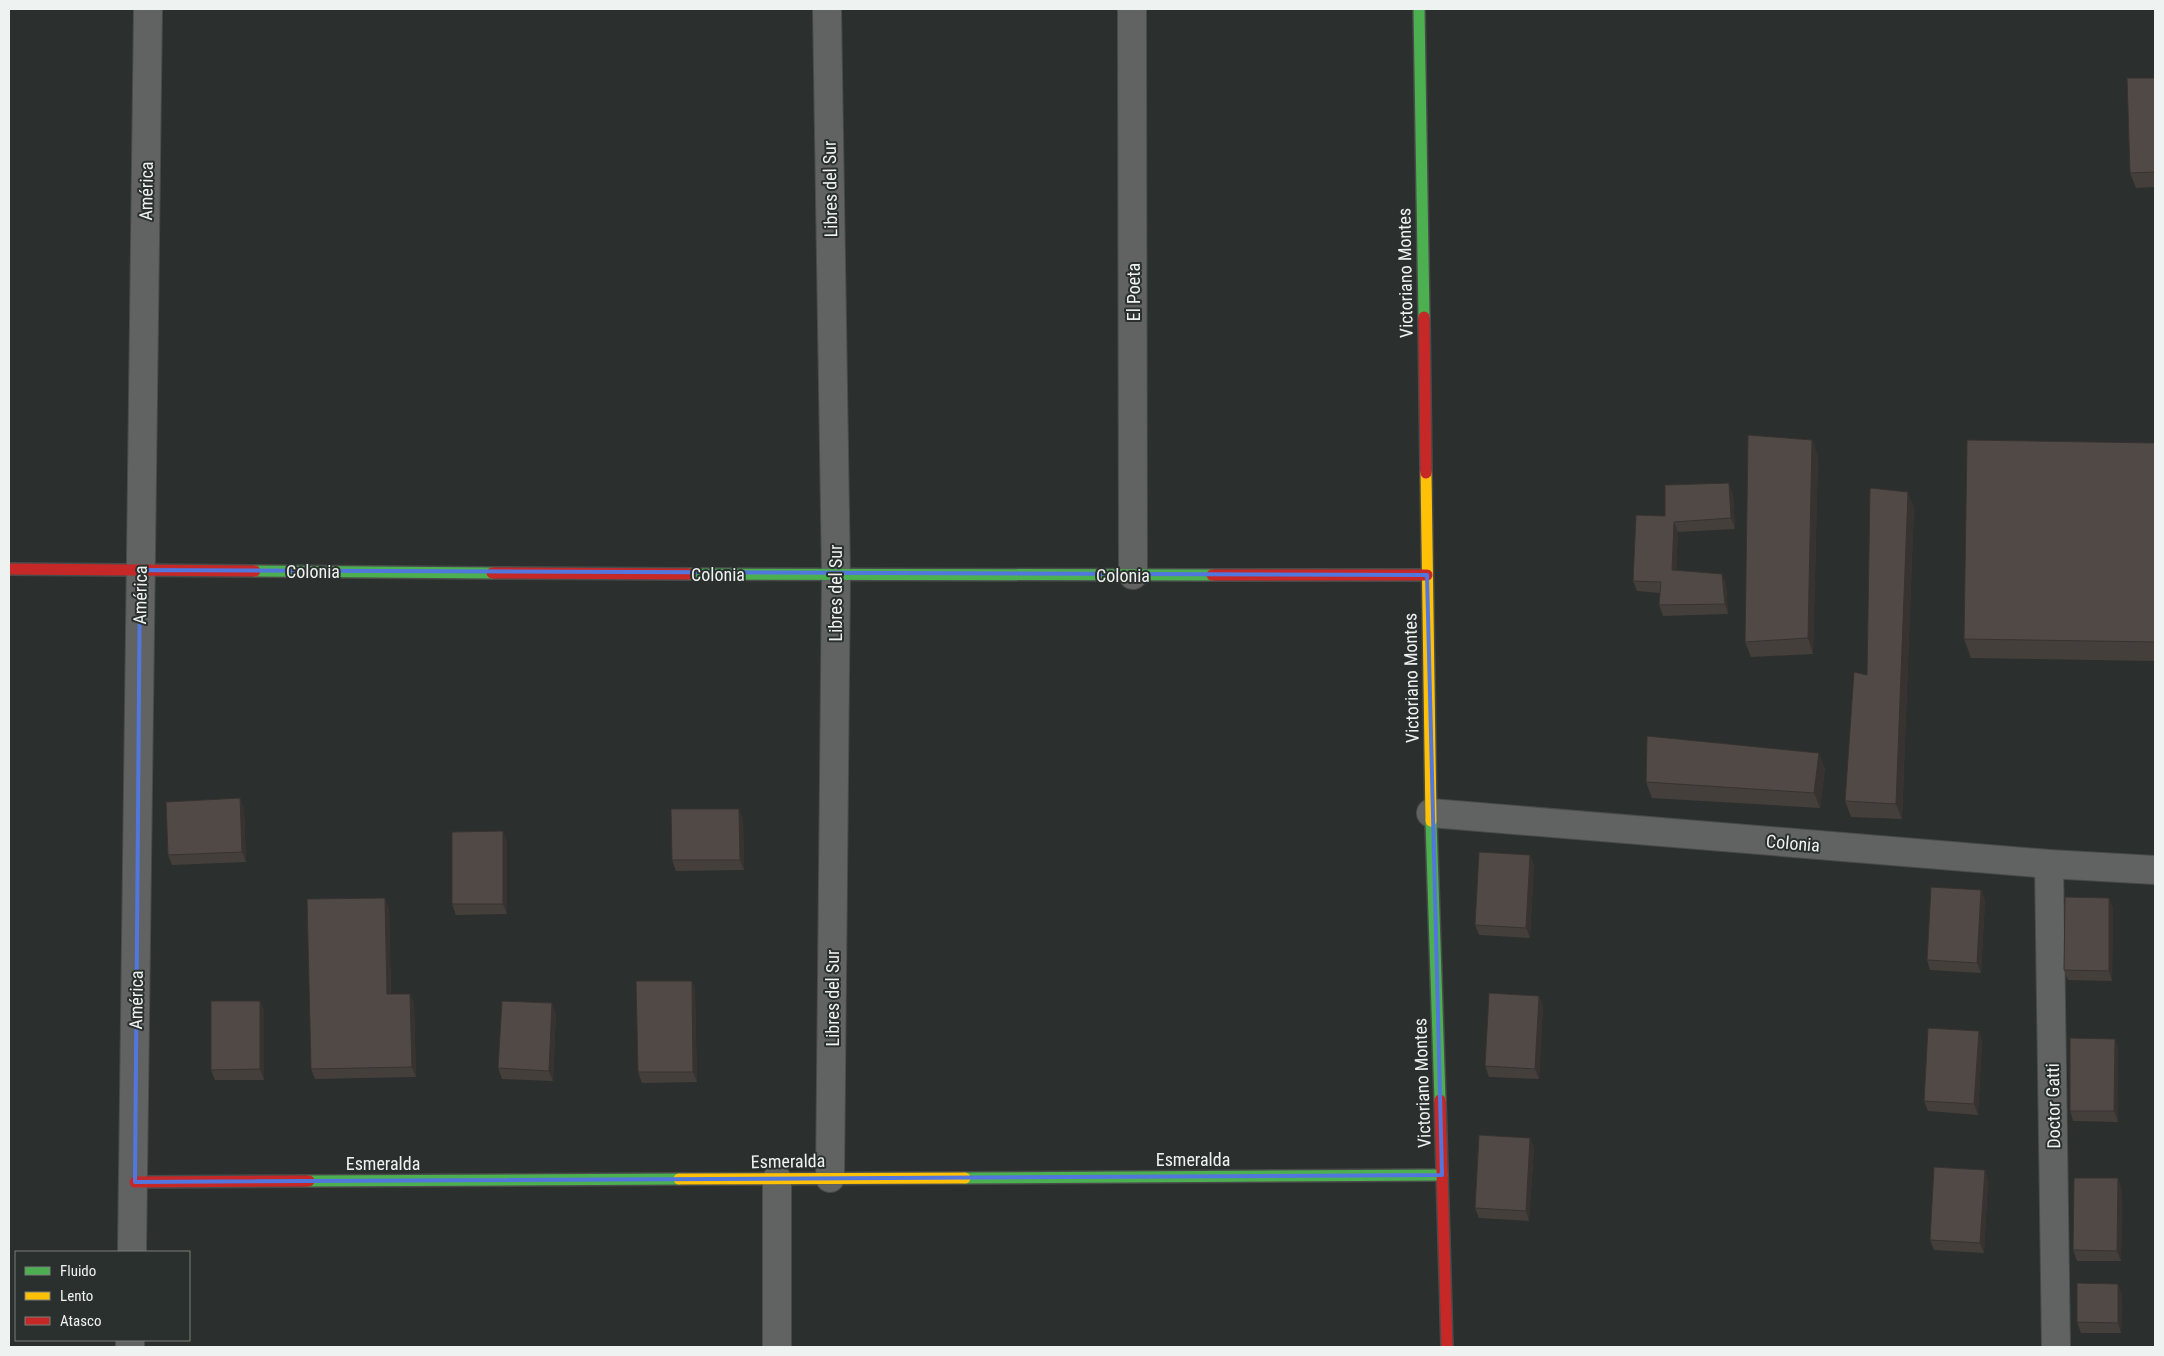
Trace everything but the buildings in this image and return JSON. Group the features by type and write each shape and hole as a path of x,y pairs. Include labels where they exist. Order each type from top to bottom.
{"street":[{"name":"América","path":"132,1251 135,1182 140,570 148,9"},
{"name":"Libres del Sur","path":"828,9 836,575 830,1178"},
{"name":"El Poeta","path":"1132,9 1133,575"},
{"name":"Victoriano Montes","path":"1419,9 1431,813 1447,1347"},
{"name":"Colonia","path":"9,569 836,575 1427,575"},
{"name":"Colonia","path":"1431,813 2049,864 2155,870"},
{"name":"Doctor Gatti","path":"2049,864 2056,1347"},
{"name":"Esmeralda","path":"135,1182 1442,1175"},
{"path":"777,1179 777,1347"}],"highlighted area":[{"path":"140,570 1427,575 1442,1175 135,1182"}],"traffic: fast":[{"path":"1419,9 1424,317"},
{"path":"255,571 492,573"},
{"path":"690,574 1212,575"},
{"path":"1431,821 1440,1100"},
{"path":"965,1178 1442,1175"},
{"path":"309,1181 679,1179"}],"traffic: slow":[{"path":"1426,473 1431,821"},
{"path":"679,1179 965,1178"}],"traffic: jam":[{"path":"1424,317 1426,473"},
{"path":"9,569 255,571"},
{"path":"492,573 690,574"},
{"path":"1212,575 1427,575"},
{"path":"1440,1100 1447,1347"},
{"path":"135,1182 309,1181"}]}
